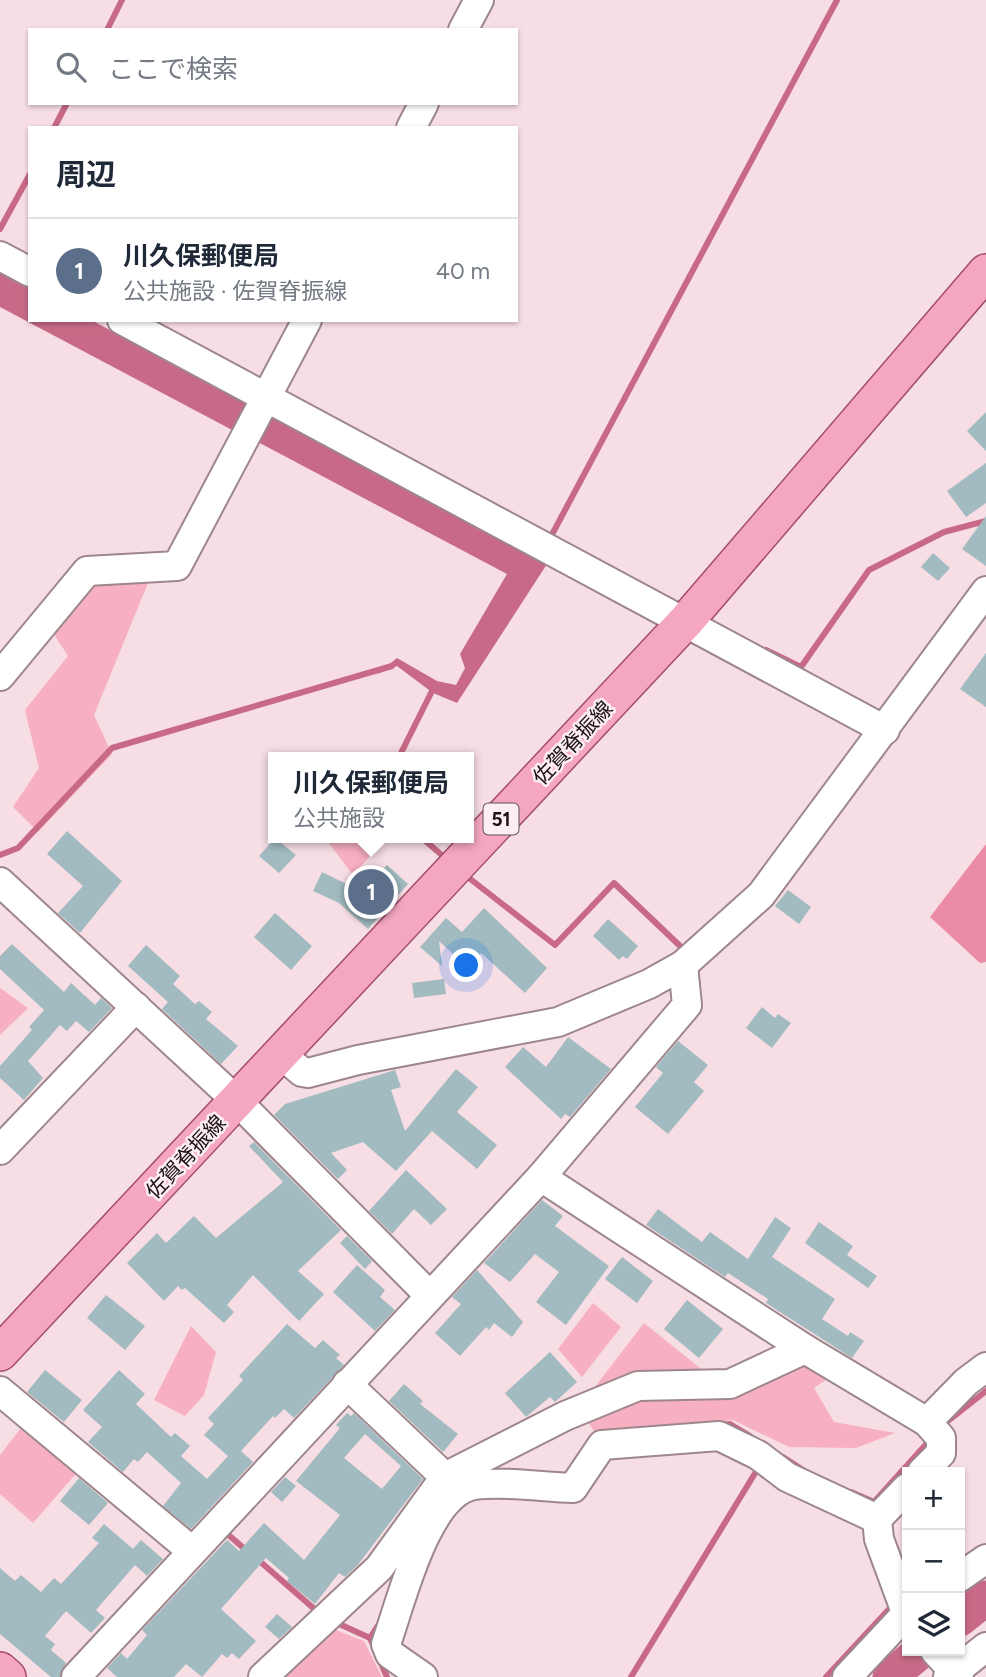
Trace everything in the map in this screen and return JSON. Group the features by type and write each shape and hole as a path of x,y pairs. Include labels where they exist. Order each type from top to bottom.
{"main road":[{"name":"佐賀脊振線","path":"0,1353 686,621 986,272"},
{"path":"0,1670 8,1677"}],"street":[{"path":"464,28 479,0"},
{"path":"412,126 423,105"},
{"path":"0,256 28,271"},
{"path":"125,322 257,414 547,547 885,730"},
{"path":"0,676 87,571 177,566 306,322"},
{"path":"282,1055 302,1072 308,1073 358,1060 558,1022 649,984 683,965 761,895 986,591"},
{"path":"0,882 238,1102 429,1295"},
{"path":"76,1677 541,1177 687,1004 683,965"},
{"path":"0,1150 136,1007"},
{"path":"541,1177 805,1349 927,1422 942,1438 940,1453 927,1467"},
{"path":"263,1677 379,1568 445,1477 565,1416 638,1386 730,1384 805,1349"},
{"path":"927,1422 986,1367"},
{"path":"347,1384 445,1477"},
{"path":"0,1391 192,1550"},
{"path":"423,1677 390,1654 386,1644 430,1524 452,1496 474,1485 573,1488 603,1445 719,1436 758,1455 787,1477 877,1519"},
{"path":"902,1493 877,1519 879,1539 902,1601"},
{"path":"965,1574 986,1559"},
{"path":"846,1677 902,1619"},
{"path":"939,1656 953,1675 986,1647"}],"shaded area":[{"path":"0,272 28,287 28,322 0,307"},
{"path":"28,322 95,322 249,404 234,431"},
{"path":"269,416 547,564 457,703 433,693 397,666 377,674 397,658 437,681 456,685 465,668 460,654 507,574 256,441"},
{"path":"93,576 150,578 94,715 112,754 38,832 13,807 39,768 25,710 68,656 50,628"},
{"path":"329,843 382,843 353,875"},
{"path":"986,844 986,962 980,963 930,917"},
{"path":"0,988 28,1008 0,1035"},
{"path":"593,1303 621,1327 582,1377 558,1349"},
{"path":"644,1323 710,1376 585,1400"},
{"path":"191,1326 216,1352 204,1395 185,1416 154,1400"},
{"path":"801,1364 830,1377 814,1388 834,1422 895,1433 856,1448 789,1447 733,1420 595,1433 584,1415 637,1391"},
{"path":"25,1423 80,1469 33,1523 0,1494 0,1455"},
{"path":"325,1626 364,1641 382,1677 270,1677"}],"building":[{"path":"986,412 986,451 967,431"},
{"path":"986,463 986,503 966,517 947,491"},
{"path":"986,516 986,566 962,549"},
{"path":"933,553 950,568 938,581 921,567"},
{"path":"986,653 986,707 960,689"},
{"path":"67,831 122,881 80,933 58,913 83,886 47,854"},
{"path":"271,843 281,843 296,855 279,873 259,856"},
{"path":"387,865 408,884 368,929 339,903 313,891 322,872 363,892"},
{"path":"788,890 811,907 799,924 775,906"},
{"path":"484,908 547,968 525,993 481,953 468,968 439,941 442,966 420,947 446,918 462,932"},
{"path":"275,913 312,946 291,970 254,937"},
{"path":"608,919 638,946 627,959 623,956 619,960 593,936"},
{"path":"12,944 64,992 71,983 95,1005 101,998 112,1008 89,1032 76,1021 67,1031 60,1025 28,1061 43,1078 24,1100 0,1078 0,1066 32,1030 29,1027 44,1010 0,969 0,956"},
{"path":"146,945 180,976 173,984 195,1004 199,1001 212,1012 206,1019 238,1046 221,1064 162,1009 168,1002 128,966"},
{"path":"444,979 446,994 414,998 412,983"},
{"path":"762,1007 775,1018 778,1014 791,1023 772,1048 746,1028"},
{"path":"568,1037 611,1069 570,1117 565,1114 561,1119 505,1067 523,1047 546,1067"},
{"path":"678,1041 708,1065 694,1082 704,1091 668,1134 635,1107 663,1073 656,1067"},
{"path":"456,1069 478,1087 457,1112 497,1145 477,1169 432,1131 396,1171 363,1142 331,1153 347,1170 338,1179 274,1115 285,1104 395,1070 401,1087 391,1090 405,1131"},
{"path":"254,1142 341,1230 298,1271 324,1294 299,1321 253,1275 227,1305 234,1312 224,1323 185,1288 182,1290 178,1286 164,1301 127,1263 157,1233 166,1243 194,1216 216,1238 283,1182 249,1146"},
{"path":"406,1170 447,1209 431,1225 414,1209 392,1234 369,1211"},
{"path":"542,1200 563,1216 555,1226 609,1266 566,1325 536,1302 559,1272 535,1254 510,1282 484,1263"},
{"path":"658,1209 702,1242 710,1232 748,1259 775,1217 791,1228 772,1257 835,1299 822,1319 848,1336 850,1332 864,1341 852,1358 766,1303 768,1299 728,1273 725,1277 646,1225"},
{"path":"819,1222 853,1246 847,1255 877,1276 868,1288 805,1243"},
{"path":"347,1236 372,1261 365,1269 340,1243"},
{"path":"622,1257 653,1281 637,1303 605,1279"},
{"path":"357,1265 385,1290 380,1297 395,1310 375,1331 333,1292"},
{"path":"477,1270 523,1322 512,1337 494,1323 489,1330 486,1327 460,1356 435,1333 461,1304 452,1297"},
{"path":"106,1295 145,1326 125,1350 87,1318"},
{"path":"687,1300 723,1329 699,1358 664,1329"},
{"path":"287,1324 315,1348 323,1340 340,1355 336,1358 344,1365 294,1418 284,1409 275,1418 273,1416 241,1451 253,1462 191,1529 163,1506 181,1483 147,1452 138,1462 134,1459 123,1472 88,1442 102,1427 83,1410 119,1370 145,1394 136,1404 171,1437 175,1433 190,1446 181,1456 207,1479 228,1456 204,1435 214,1424 208,1418 243,1380 239,1376"},
{"path":"550,1352 577,1382 555,1402 550,1397 526,1417 505,1393"},
{"path":"45,1370 82,1400 64,1422 27,1392"},
{"path":"404,1384 423,1401 420,1404 458,1434 443,1452 389,1401"},
{"path":"347,1413 351,1416 354,1413 423,1479 357,1566 345,1577 339,1573 315,1604 287,1581 289,1578 266,1558 221,1609 256,1641 239,1659 232,1653 227,1658 222,1654 202,1677 186,1664 174,1677 117,1677 107,1668 121,1653 127,1659 147,1635 142,1630 227,1540 239,1551 264,1523 304,1560 340,1515 296,1481 340,1428 336,1425","holes":["365,1434 401,1466 382,1489 344,1458"]},
{"path":"285,1477 296,1486 282,1502 271,1492"},
{"path":"79,1478 108,1503 89,1525 60,1501"},
{"path":"104,1524 133,1549 141,1540 163,1559 147,1576 135,1565 96,1610 105,1618 91,1633 66,1611 45,1636 55,1644 51,1650 66,1663 60,1677 51,1677 0,1634 0,1568 15,1581 21,1575 41,1592 54,1578 61,1584 99,1543 92,1538"},
{"path":"277,1614 292,1627 279,1639 265,1627"}],"waterway":[{"path":"108,28 122,0"},
{"path":"548,542 837,0"},
{"path":"55,126 66,105"},
{"path":"0,229 28,178"},
{"path":"766,650 801,667 869,570 944,532 986,521"},
{"path":"0,855 18,848 112,748 392,666"},
{"path":"402,752 433,689"},
{"path":"428,843 444,857"},
{"path":"469,878 555,945 614,883 679,945"},
{"path":"948,1421 986,1391"},
{"path":"722,1425 730,1424 750,1436"},
{"path":"851,1492 874,1502 929,1441"},
{"path":"783,1457 803,1470"},
{"path":"631,1677 757,1470"},
{"path":"224,1531 247,1551"},
{"path":"256,1558 319,1613"},
{"path":"965,1615 986,1598"},
{"path":"826,1677 891,1607 890,1603"},
{"path":"381,1621 370,1638 387,1677"},
{"path":"337,1623 370,1638"},
{"path":"890,1677 915,1656"}],"place":[{"name":"川久保郵便局","path":"371,892"}]}
